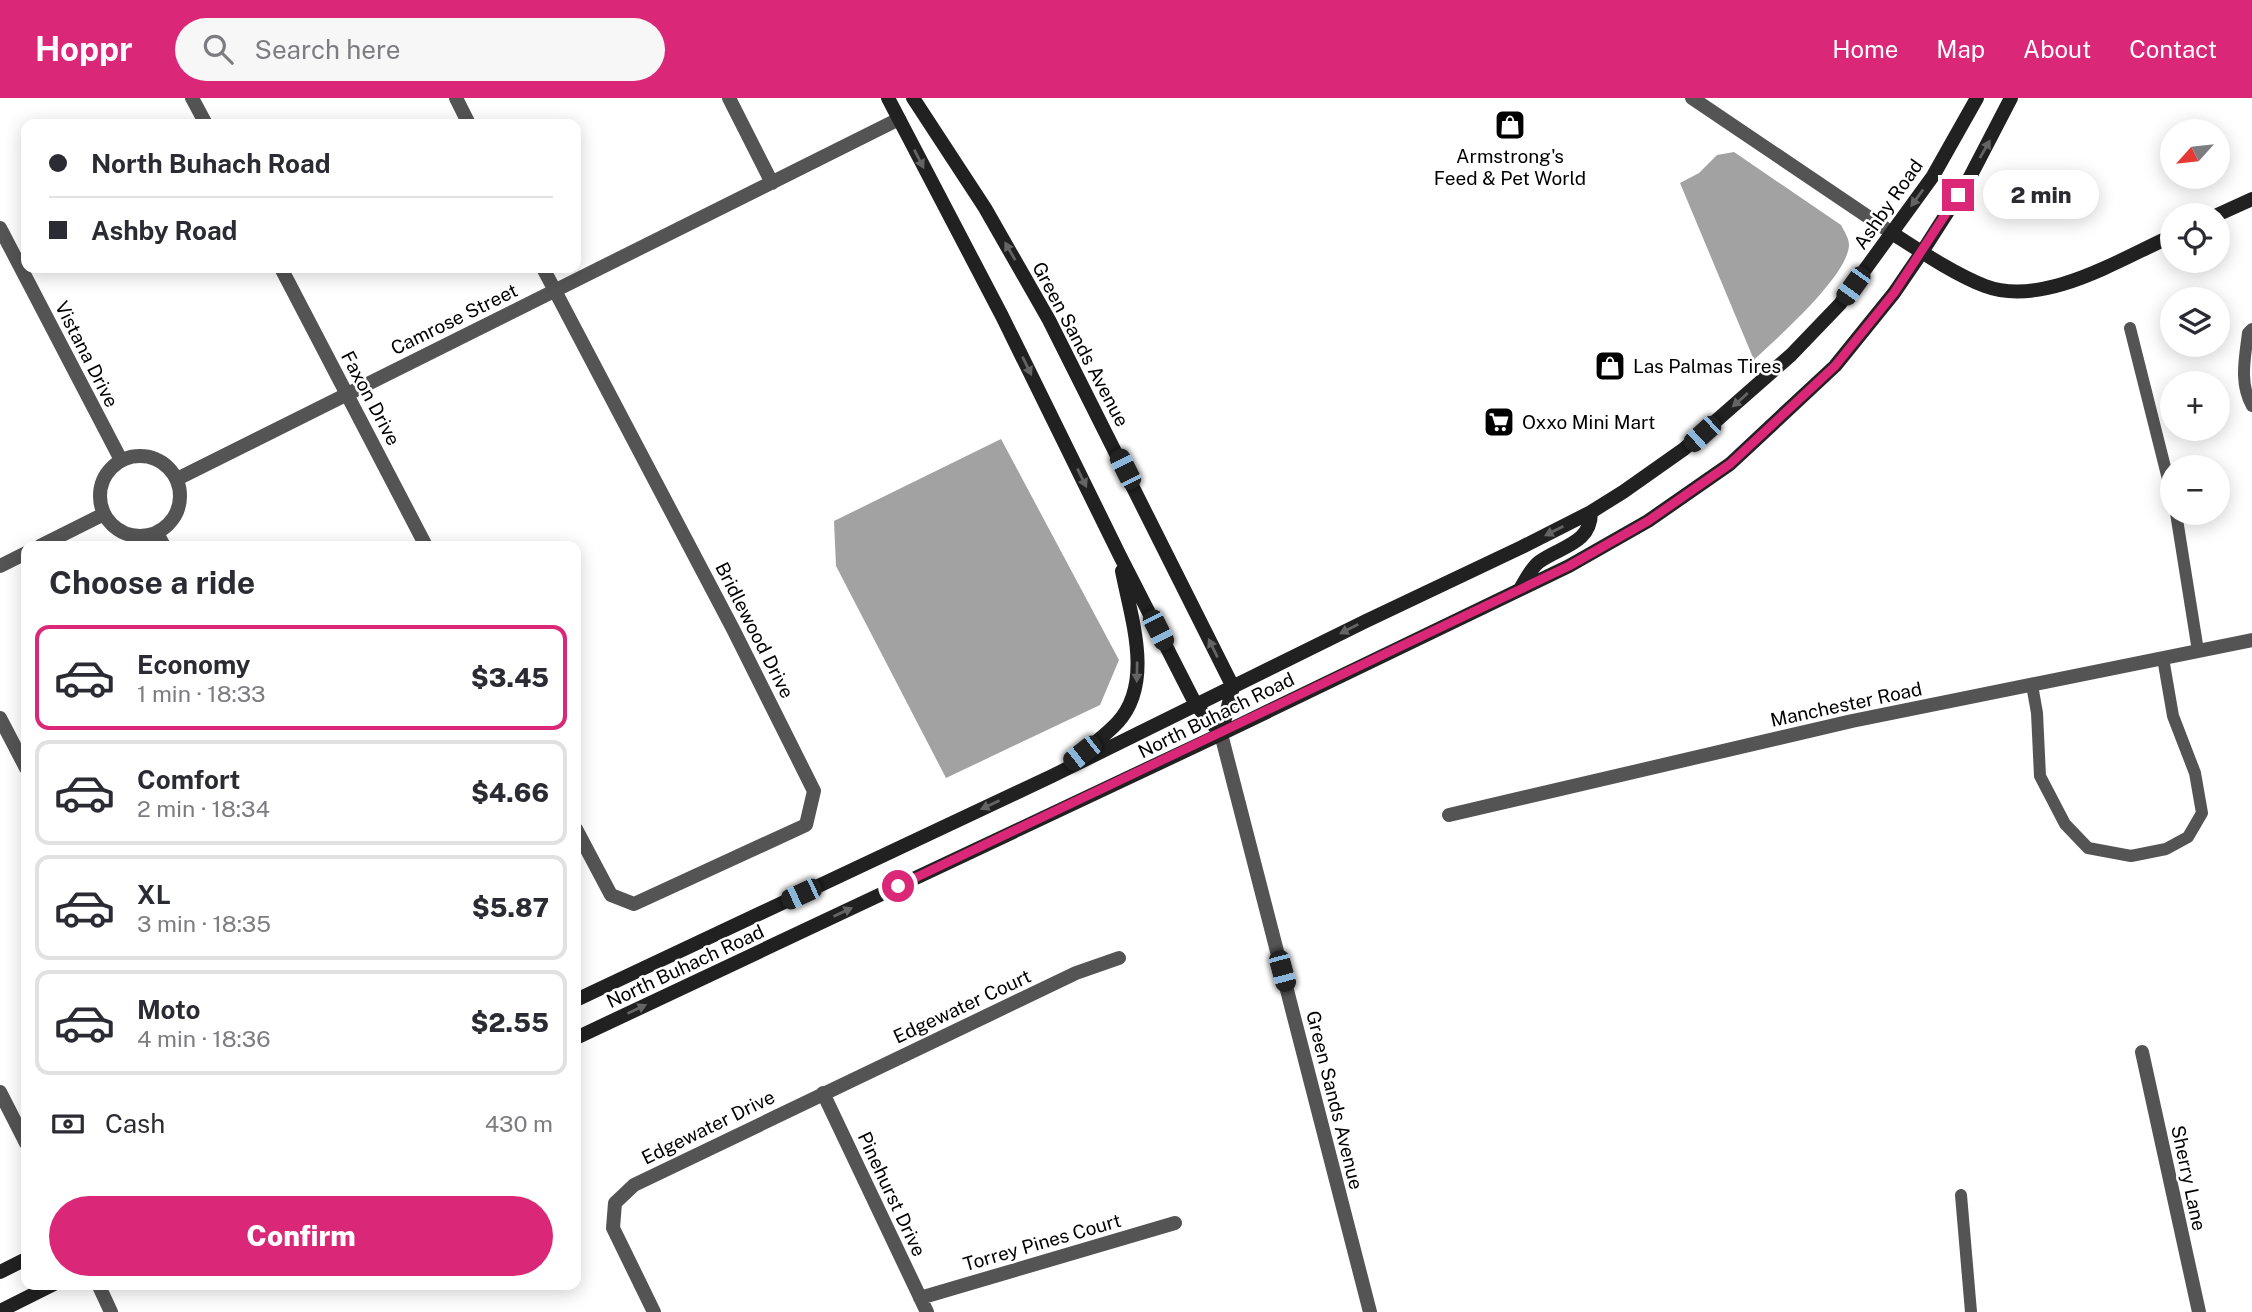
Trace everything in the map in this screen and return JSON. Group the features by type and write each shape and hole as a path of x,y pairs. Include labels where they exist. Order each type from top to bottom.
{"main road":[{"name":"Green Sands Avenue","path":"888,98 1002,316 1196,705 1221,734"},
{"name":"Green Sands Avenue","path":"913,98 985,208 1049,320 1233,687 1221,734"},
{"name":"Ashby Road","path":"1790,355 1840,304 1892,233 1933,176 1977,98"},
{"path":"1922,252 1970,177 2011,98"},
{"path":"2230,209 2252,199"},
{"path":"1892,233 1984,286 2012,292 2069,282 2160,241"},
{"name":"North Buhach Road","path":"581,1036 1221,734 1569,566 1648,521 1730,464 1835,366 1894,293 1922,252"},
{"name":"North Buhach Road","path":"581,998 1052,776 1591,512 1684,449 1790,355"},
{"path":"1519,590 1536,564 1589,530 1591,512"},
{"path":"1052,776 1119,721 1137,685 1138,656 1120,556"},
{"path":"0,1272 21,1262"},
{"path":"0,1311 42,1290"}],"street":[{"path":"192,98 203,119"},
{"path":"456,98 466,119"},
{"path":"729,98 772,183"},
{"path":"1692,98 1892,233"},
{"name":"Camrose Street","path":"177,479 899,119"},
{"name":"Vistana Drive","path":"0,228 21,268"},
{"name":"Vistana Drive","path":"23,273 121,460"},
{"name":"Faxon Drive","path":"284,273 423,541"},
{"name":"Bridlewood Drive","path":"546,273 733,629 814,791 806,825 634,904 611,895 581,838"},
{"path":"146,456 159,460 177,479 180,504 161,540 121,532 104,514 100,502 103,478 111,467 121,460 146,456"},
{"path":"50,541 104,514"},
{"path":"0,566 21,556"},
{"name":"Manchester Road","path":"1449,816 1852,721 2252,640"},
{"path":"0,718 21,758"},
{"name":"Green Sands Avenue","path":"1221,734 1370,1312"},
{"name":"Edgewater Court","path":"822,1093 1076,973 1119,958"},
{"name":"Sherry Lane","path":"2142,1052 2199,1312"},
{"path":"0,1092 21,1133"},
{"name":"Edgewater Drive","path":"654,1312 613,1228 615,1203 634,1185 661,1170 822,1093"},
{"name":"Pinehurst Drive","path":"822,1093 926,1312"},
{"name":"Torrey Pines Court","path":"920,1298 1175,1223"},
{"path":"101,1290 111,1312"}],"lane":[{"path":"2130,328 2162,455"},
{"path":"2252,329 2248,333 2244,371 2245,393 2252,406"},
{"path":"2178,525 2198,651"},
{"path":"2032,685 2037,713 2040,776 2065,824 2088,848 2131,856 2166,849 2188,837 2202,813 2195,773 2174,716 2163,658"},
{"path":"1961,1195 1971,1312"}],"shaded area":[{"path":"1734,152 1841,225 1849,242 1846,258 1825,289 1754,360 1680,183 1699,173 1717,155"},
{"path":"1001,439 1119,660 1100,705 946,778 836,566 834,521"}],"place":[{"name":"Armstrong's Feed & Pet World","path":"1510,125"},
{"name":"Las Palmas Tires","path":"1610,366"},
{"name":"Oxxo Mini Mart","path":"1499,422"}],"route":[{"path":"898,886 1569,566 1648,521 1730,464 1835,366 1894,293 1958,195"}]}
